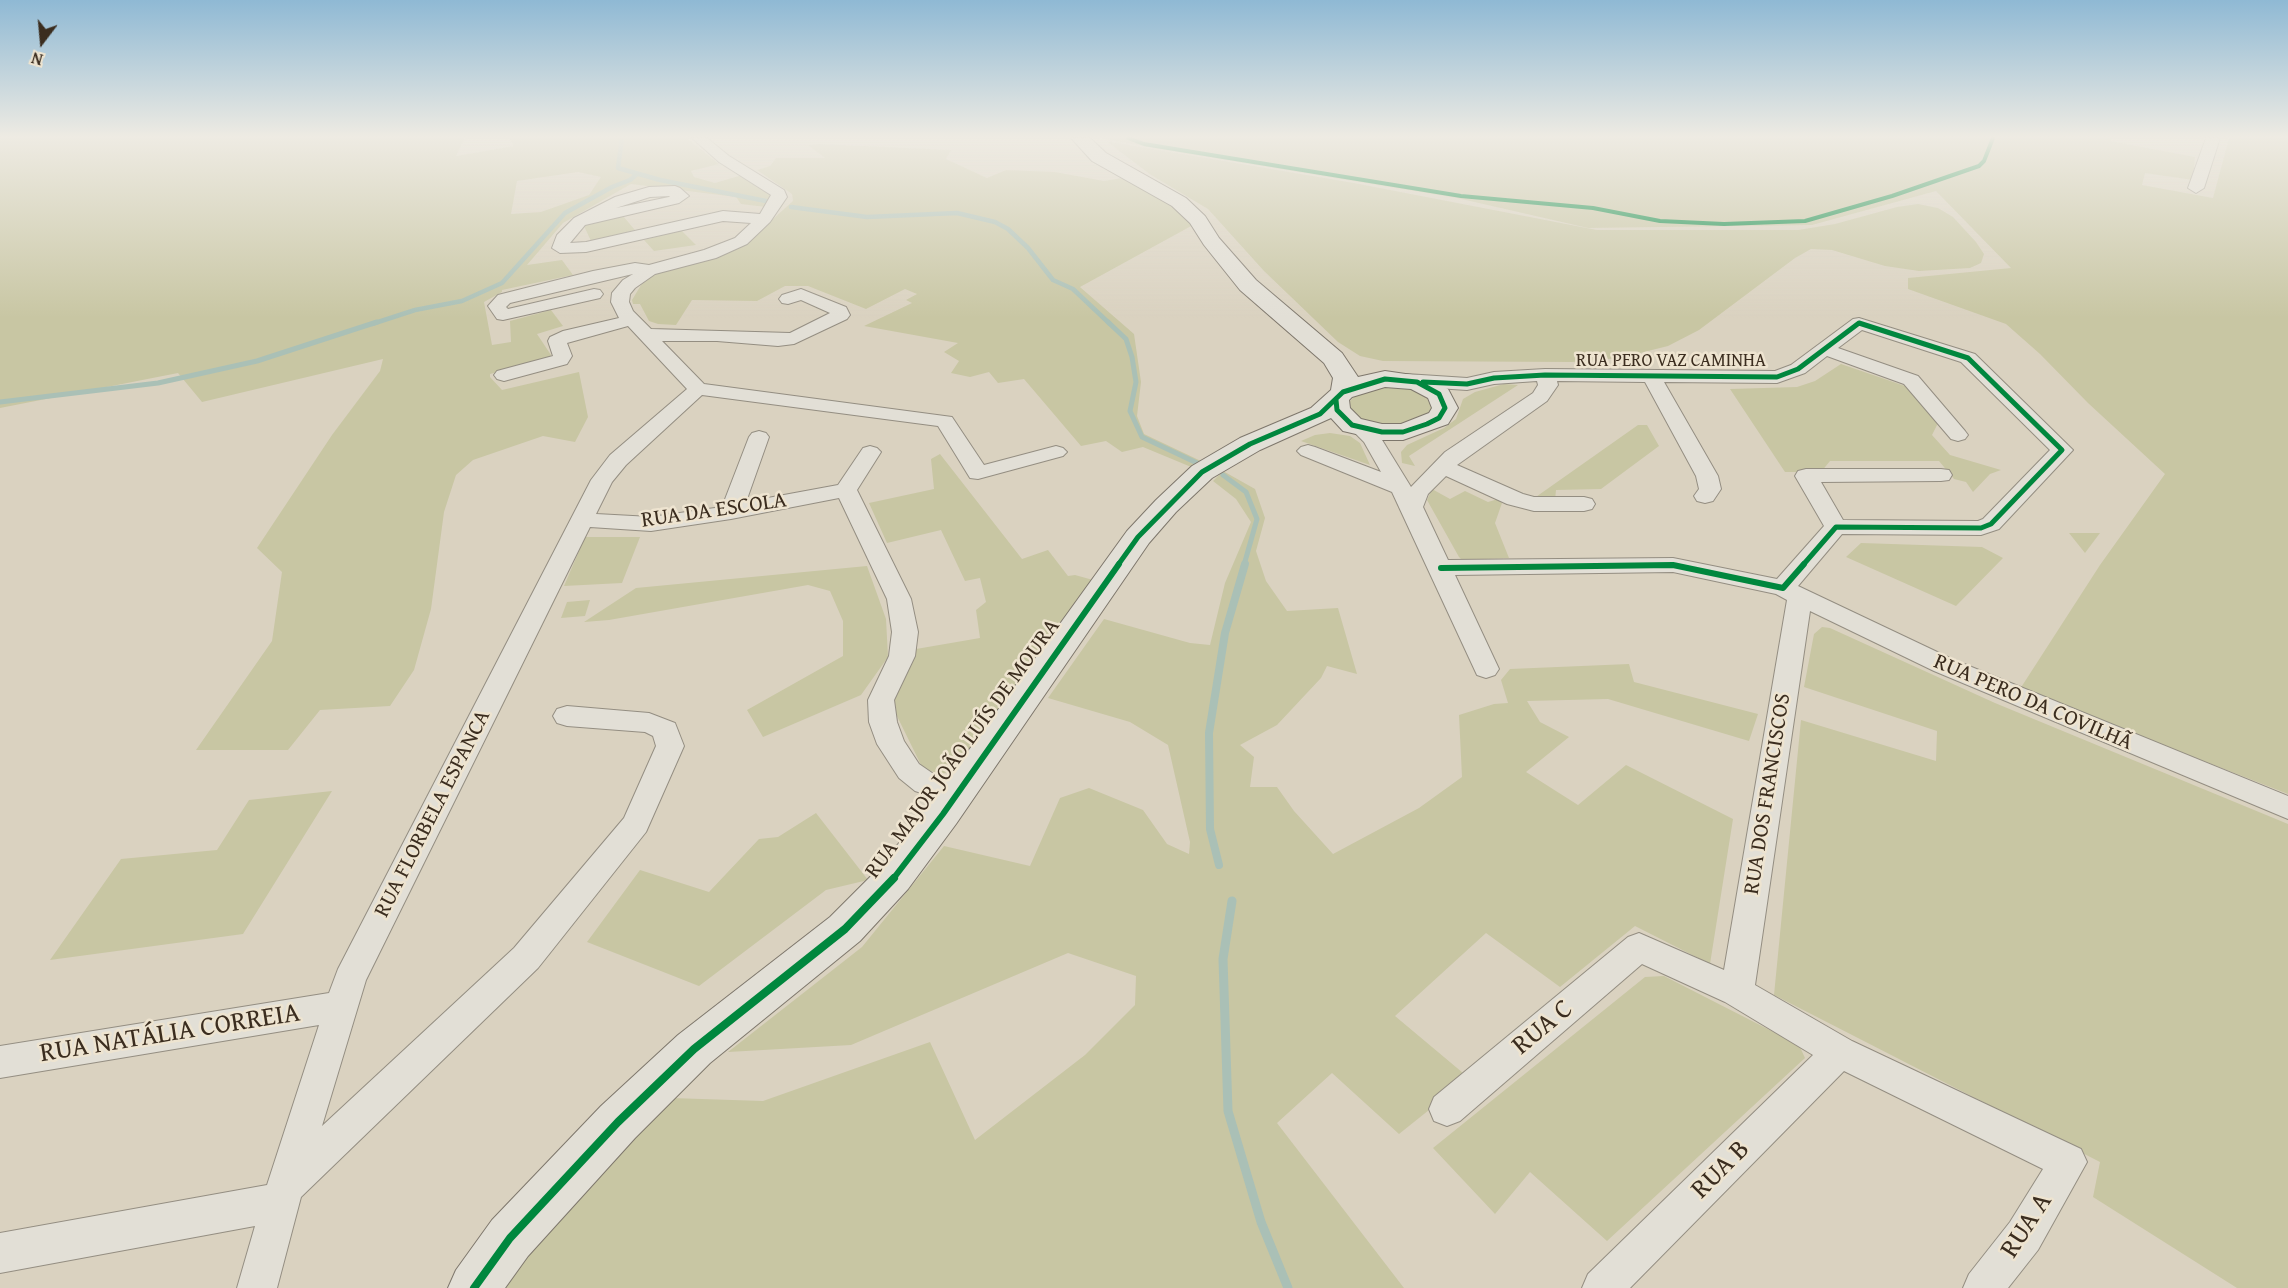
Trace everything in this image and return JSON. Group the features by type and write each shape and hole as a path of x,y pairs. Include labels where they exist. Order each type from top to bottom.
{"street":[{"path":"627,198 580,221 563,238 560,248 586,247 723,216 764,219"},
{"path":"580,221 677,198"},
{"path":"779,198 764,219 741,241 710,254 649,270 628,284 621,293 620,302 632,320 698,389 945,421 978,473 1056,452"},
{"path":"1172,198 1198,220 1211,241 1248,285 1333,358 1346,378 1336,410 1372,439 1402,488 1486,669"},
{"path":"583,279 624,266 657,259 672,264"},
{"path":"594,294 503,315 497,306 504,299 583,279 635,268 649,270"},
{"path":"647,335 717,335 778,340 794,338 841,315 840,311 801,294 788,299"},
{"path":"504,375 560,360 563,356 557,341 632,320"},
{"name":"RUA PERO VAZ CAMINHA","path":"1401,379 1467,384 1494,378 1545,375 1777,377 1798,369 1859,323 1968,358 2062,450 1991,524 1981,528 1836,527"},
{"path":"1824,349 1911,380 1958,435"},
{"path":"1333,358 1362,371 1401,379 1432,389 1442,399 1445,408"},
{"name":"RUA PERO VAZ CAMINHA","path":"1402,488 1418,492 1453,457 1540,396 1549,381 1545,375"},
{"path":"1652,377 1707,476 1710,489 1706,496"},
{"name":"RUA MAJOR JOÃO LUÍS DE MOURA","path":"474,1288 510,1238 634,1107 694,1049 819,951 868,906 894,878 943,814 1138,537 1202,472 1231,453 1320,414 1339,396 1366,383 1401,379"},
{"path":"1402,488 1391,455 1397,443 1412,430 1434,422 1442,415 1452,396 1467,384"},
{"name":"RUA FLORBELA ESPANCA","path":"257,1288 341,1006 355,969 602,480 618,460 698,389"},
{"name":"RUA MAJOR JOÃO LUÍS DE MOURA","path":"1265,438 1321,426 1356,427 1393,433 1412,430"},
{"path":"731,512 759,437"},
{"path":"1308,451 1402,488"},
{"path":"870,452 846,490 899,599 905,632 902,656 881,700 883,722 891,744 909,771 926,783 956,793"},
{"path":"1444,468 1515,499 1534,504 1584,504"},
{"path":"1791,592 1836,527 1806,476 1941,475"},
{"name":"RUA DA ESCOLA","path":"581,520 651,524 731,512 846,490"},
{"name":"RUA PERO DA COVILHÃ","path":"1441,568 1673,565 1791,592 1943,665 2288,808"},
{"name":"RUA DOS FRANCISCOS","path":"1737,992 1791,592"},
{"path":"0,1253 283,1195 526,958 636,824 669,746 665,730 649,723 567,716"},
{"name":"RUA C","path":"1447,1109 1639,947 1737,992"},
{"path":"1737,992 1840,1052"},
{"name":"RUA NATÁLIA CORREIA","path":"0,1062 341,1006"},
{"name":"RUA A","path":"1840,1052 2068,1162 2025,1236 1983,1288"},
{"name":"RUA B","path":"1602,1288 1840,1052"}],"shaded area":[{"path":"0,198 514,198 511,214 541,212 580,198 606,198 563,223 527,265 562,260 573,275 502,290 484,302 492,345 511,342 510,321 551,310 563,326 537,334 551,355 548,358 490,374 490,377 502,390 579,372 588,417 575,442 543,436 473,460 456,475 444,512 431,609 414,670 390,706 320,710 288,750 196,750 272,641 282,572 257,548 332,435 380,371 383,359 202,402 178,373 0,408"},
{"path":"737,198 772,198 766,207 741,204"},
{"path":"793,198 1159,198 1179,209 1193,225 1080,287 1134,334 1141,382 1137,416 1144,434 1203,462 1196,469 1143,447 1122,452 1106,441 1081,446 1024,379 998,383 989,372 970,377 951,373 959,361 944,352 958,343 864,326 912,303 906,300 917,294 905,289 866,309 808,286 785,286 757,301 692,300 676,325 649,321 640,304 633,304 632,300 641,285 650,277 678,266 706,261 754,236 793,201"},
{"path":"1190,198 1432,198 1597,230 1798,230 1835,224 1897,207 1918,204 1938,208 1953,217 1984,254 1981,263 1970,268 1919,271 1885,266 1832,250 1811,249 1795,258 1699,330 1668,346 1620,358 1572,362 1383,361 1360,356 1338,342 1264,271 1208,209"},
{"path":"1457,198 1910,198 1812,225 1588,228"},
{"path":"1943,198 2288,198 2288,794 2020,689 2100,565 2165,474 2006,324 1908,289 1908,278 2011,268"},
{"path":"623,216 635,230 591,241 583,224"},
{"path":"681,230 696,245 654,251 644,240"},
{"path":"1841,364 1905,386 1938,423 1932,435 1950,455 2001,470 1990,474 1973,492 1966,482 1954,479 1939,461 1830,461 1821,472 1785,472 1730,389 1797,387 1815,381"},
{"path":"1504,384 1518,385 1409,456 1415,466 1402,463 1401,452 1407,445 1444,428 1456,419 1463,399 1475,392"},
{"path":"1397,386 1419,391 1431,400 1431,412 1421,418 1398,425 1369,424 1351,413 1350,401 1357,394 1378,387"},
{"path":"1638,425 1647,425 1659,446 1601,489 1556,490 1555,500 1533,499"},
{"path":"1330,433 1350,436 1360,443 1370,465 1301,441 1315,435"},
{"path":"940,454 1022,559 1048,550 1068,576 1075,575 1093,580 1058,632 957,765 951,771 941,774 923,769 895,712 894,701 916,649 980,638 976,610 986,602 980,578 965,581 941,530 887,543 869,503 934,489 931,459"},
{"path":"1223,471 1255,489 1265,518 1256,551 1266,581 1287,611 1338,608 1357,674 1327,666 1321,678 1277,725 1240,745 1254,757 1250,787 1277,787 1294,811 1333,854 1419,808 1462,777 1459,715 1494,704 1508,703 1501,680 1510,669 1629,664 1634,682 1758,714 1749,741 1608,699 1527,701 1540,722 1569,737 1526,772 1578,805 1626,765 1733,819 1710,964 1635,926 1560,987 1486,933 1395,1016 1469,1078 1399,1134 1332,1073 1277,1123 1404,1288 504,1288 519,1264 671,1098 763,1101 930,1042 975,1140 1085,1055 1135,1005 1136,976 1068,953 851,1045 728,1052 862,947 944,846 1030,866 1060,798 1089,788 1143,810 1167,844 1189,854 1190,842 1168,745 1130,722 1048,698 1104,619 1190,643 1210,645 1225,583 1251,522 1236,499 1213,481"},
{"path":"1432,489 1450,499 1465,491 1488,502 1498,499 1502,503 1495,523 1509,558 1462,560 1427,500"},
{"path":"2069,533 2100,533 2085,553"},
{"path":"585,537 640,537 622,583 564,586"},
{"path":"1861,543 1982,547 2003,558 1956,606 1846,557"},
{"path":"867,566 886,619 888,657 861,695 763,737 747,710 843,656 843,621 830,591 808,585 609,620 584,622 636,588"},
{"path":"590,600 585,616 561,618 567,602"},
{"path":"1822,627 1830,628 1995,703 2288,824 2288,1288 2237,1288 2093,1197 2100,1162 1774,995 1801,720 1936,761 1937,731 1804,687 1814,634"},
{"path":"332,791 243,934 50,960 121,859 217,850 249,800"},
{"path":"816,813 868,880 826,890 699,986 587,942 640,870 709,892 759,839 778,837"},
{"path":"1664,976 1799,1045 1805,1058 1607,1241 1530,1172 1495,1214 1433,1148 1645,977"}],"waterway":[{"path":"372,324 415,310 462,301 502,283 565,213 592,198"},
{"path":"751,198 766,201"},
{"path":"791,207 867,217 957,213 995,222 1008,229 1028,248 1053,280 1073,289 1110,324"},
{"path":"0,402 158,383 257,361 377,322"},
{"path":"1108,322 1126,339 1132,357 1136,382 1130,411 1142,437 1197,463"},
{"path":"1223,475 1246,492 1257,519 1244,565"},
{"path":"1219,865 1210,829 1209,733 1225,633 1245,564"},
{"path":"1232,901 1223,959 1228,1111 1261,1222 1288,1288"}],"cycle path":[{"path":"1484,198 1593,208 1660,221 1724,224 1805,221 1885,198"},
{"path":"1423,382 1467,384 1494,378 1545,375 1777,377 1798,369 1859,323 1968,358 2062,450 1991,524 1981,528 1836,527 1783,588 1673,565 1441,568"},
{"path":"474,1288 510,1238 618,1122 694,1049 845,929 894,878 943,814 1138,537 1202,472 1250,444 1320,414 1343,392 1366,383 1385,379 1417,382 1439,394 1445,408 1439,418 1427,424 1403,432 1382,432 1352,425 1337,410 1336,400"}]}
